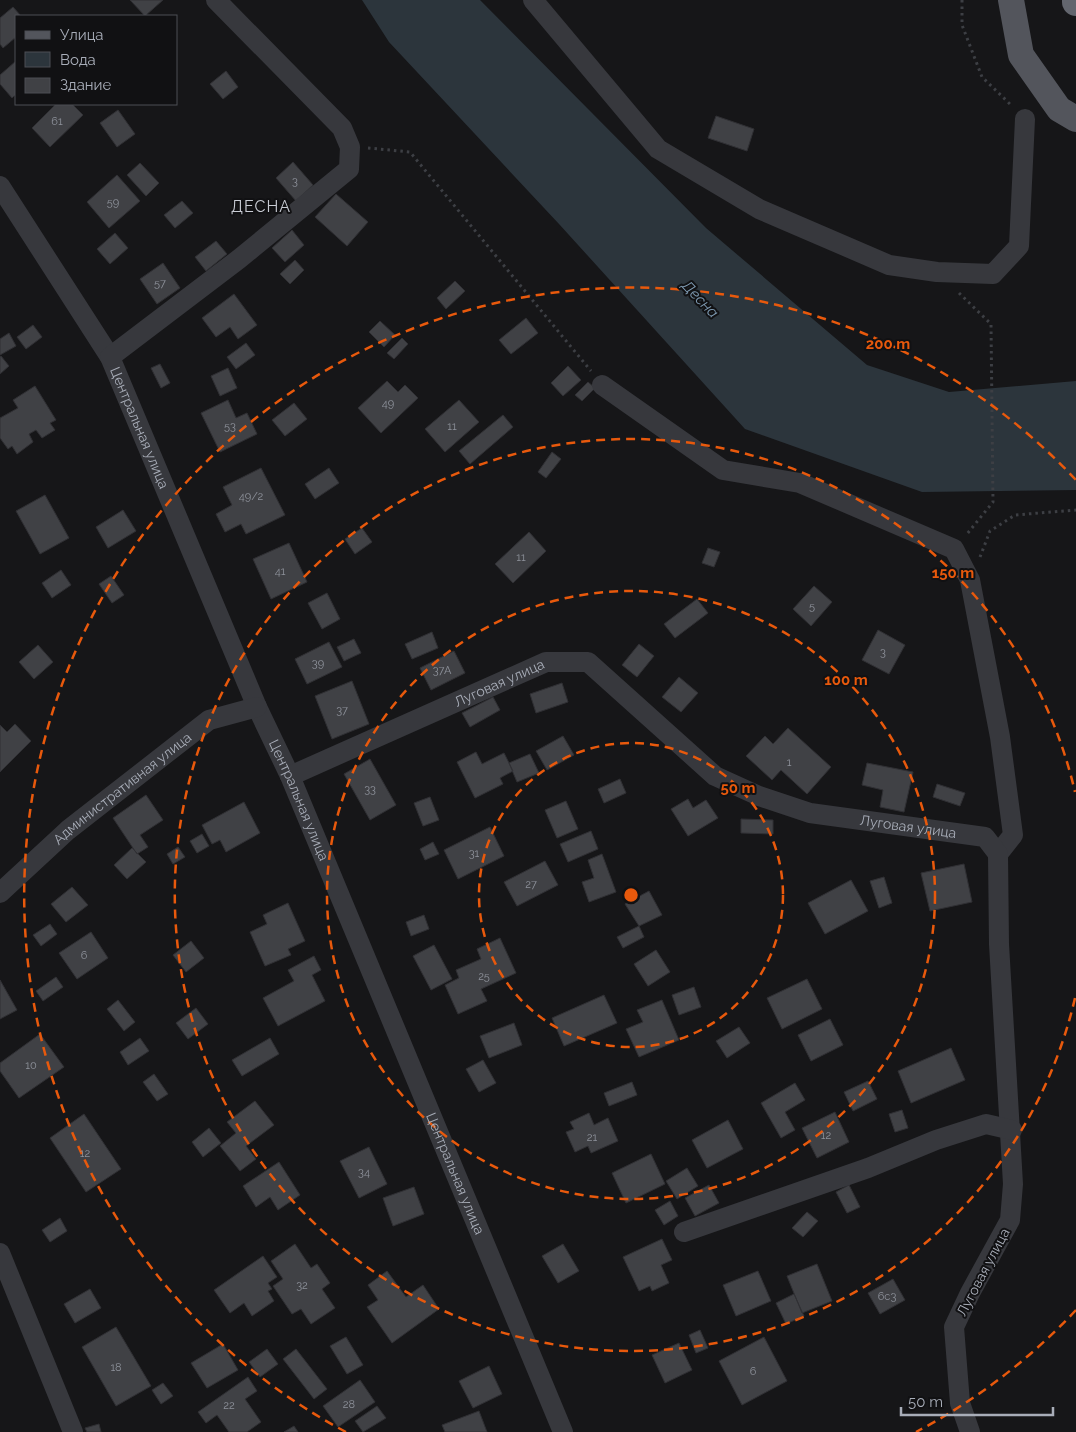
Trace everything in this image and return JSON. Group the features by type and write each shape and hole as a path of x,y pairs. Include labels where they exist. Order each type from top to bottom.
{"main road":[{"path":"1011,0 1021,55 1059,109 1076,119"}],"street":[{"path":"110,357 239,259 349,169 350,147 342,128 216,0"},
{"path":"533,0 658,149 759,209 889,265 937,272 993,274 1019,246 1025,119"},
{"name":"Центральная улица","path":"0,186 110,357 257,707 290,776 563,1432"},
{"path":"602,385 723,470 800,482 954,549 970,580 1000,738 1013,835 998,854"},
{"name":"Луговая улица","path":"290,776 546,662 588,662 715,776 759,796 810,812 985,837 998,854 999,944 1014,1184 1010,1220 970,1293 954,1327 960,1403 970,1432"},
{"name":"Административная улица","path":"0,893 68,830 209,720 257,707"},
{"path":"684,1232 978,1126 986,1124 1012,1130"},
{"path":"0,1253 73,1432"}],"path":[{"path":"962,0 962,25 982,78 1025,119"},
{"path":"350,147 410,152 602,385"},
{"path":"937,272 990,324 993,502 954,549"},
{"path":"970,580 990,531 1015,515 1076,510"}],"water":[{"name":"Десна","path":"362,0 480,0 706,228 867,365 949,392 1076,381 1076,490 922,492 745,429 559,224 389,42"}],"building":[{"path":"130,0 163,0 146,15"},
{"path":"13,7 20,15 15,15 15,38 3,48 0,44 0,18"},
{"path":"15,62 15,95 12,98 0,84 0,75"},
{"path":"226,71 238,87 223,99 210,84"},
{"path":"55,105 73,105 83,115 50,147 32,128"},
{"path":"118,110 135,134 117,147 100,123"},
{"path":"716,116 754,129 747,151 708,138"},
{"path":"293,162 313,185 296,201 276,178"},
{"path":"140,163 159,183 146,196 127,175"},
{"path":"117,175 140,201 109,228 87,202"},
{"path":"336,194 368,222 347,246 315,217"},
{"path":"182,201 193,213 175,228 164,215"},
{"path":"292,230 304,245 285,262 272,248"},
{"path":"115,233 128,248 110,264 97,249"},
{"path":"216,241 227,254 206,271 195,257"},
{"path":"295,260 304,270 290,284 280,274"},
{"path":"163,263 180,288 157,304 140,279"},
{"path":"455,281 465,291 446,309 437,298"},
{"path":"234,294 257,325 238,339 230,327 216,337 202,318"},
{"path":"526,318 538,333 511,354 499,340"},
{"path":"380,321 395,335 384,347 369,332"},
{"path":"33,325 42,337 26,349 17,337"},
{"path":"9,333 16,346 0,355 0,339"},
{"path":"402,338 408,344 394,359 387,353"},
{"path":"246,343 255,355 236,369 227,357"},
{"path":"0,357 9,366 0,374"},
{"path":"160,364 170,383 161,388 151,368"},
{"path":"568,366 581,380 563,396 551,383"},
{"path":"228,368 237,388 220,396 211,376"},
{"path":"387,381 398,392 405,385 418,398 381,433 358,408"},
{"path":"588,382 595,388 582,401 575,395"},
{"path":"35,386 56,420 50,423 55,430 42,438 36,430 29,434 33,442 17,454 12,446 8,449 0,438 0,418 18,408 13,400"},
{"path":"228,400 236,418 247,413 257,434 220,452 201,413"},
{"path":"459,400 479,422 445,452 425,429"},
{"path":"294,403 307,419 285,436 272,420"},
{"path":"503,415 513,427 470,464 459,451"},
{"path":"552,452 561,459 546,478 538,472"},
{"path":"261,468 285,515 246,534 241,524 225,532 216,514 232,505 223,487"},
{"path":"329,468 339,483 315,499 305,484"},
{"path":"45,495 69,538 40,554 16,511"},
{"path":"123,510 136,531 108,548 96,527"},
{"path":"362,528 372,542 355,554 345,539"},
{"path":"529,532 546,551 513,583 495,564"},
{"path":"289,543 307,582 271,599 253,559"},
{"path":"708,548 720,552 714,567 702,563"},
{"path":"61,570 71,585 52,598 42,583"},
{"path":"111,576 124,595 112,603 99,584"},
{"path":"814,586 832,602 811,626 793,609"},
{"path":"327,593 340,619 322,629 308,603"},
{"path":"697,599 708,613 675,638 664,624"},
{"path":"878,630 905,645 889,674 862,660"},
{"path":"432,632 438,648 412,659 405,644"},
{"path":"354,639 361,653 344,661 337,647"},
{"path":"329,642 342,667 307,684 295,659"},
{"path":"639,644 654,656 637,677 622,665"},
{"path":"38,645 53,662 34,679 19,662"},
{"path":"454,651 465,673 431,690 420,668"},
{"path":"679,677 698,693 681,712 662,697"},
{"path":"352,681 369,724 332,739 315,696"},
{"path":"562,683 568,702 536,713 530,694"},
{"path":"493,697 500,710 470,727 462,713"},
{"path":"15,724 31,741 0,772 0,725 7,732"},
{"path":"788,728 831,767 807,794 781,770 772,780 746,756 765,736 773,744"},
{"path":"563,736 574,755 547,770 536,751"},
{"path":"476,752 482,764 504,753 513,771 500,778 503,784 475,798 457,762"},
{"path":"530,754 539,773 517,782 509,763"},
{"path":"370,759 396,805 370,820 344,774"},
{"path":"867,763 913,772 904,812 880,807 883,790 862,785"},
{"path":"620,779 626,793 604,803 598,789"},
{"path":"937,784 965,793 960,806 933,797"},
{"path":"146,795 163,820 140,835 148,847 137,854 113,818"},
{"path":"430,797 439,820 423,826 414,803"},
{"path":"688,799 693,808 706,800 718,818 688,836 671,809"},
{"path":"566,801 578,829 557,838 545,810"},
{"path":"244,802 260,833 226,852 220,840 212,844 202,825"},
{"path":"741,819 773,820 773,834 741,833"},
{"path":"490,827 504,856 458,879 444,850"},
{"path":"591,831 598,849 568,862 560,844"},
{"path":"202,834 209,846 197,853 190,841"},
{"path":"433,842 439,854 425,860 420,849"},
{"path":"178,847 185,857 173,864 167,854"},
{"path":"132,848 146,862 127,879 114,865"},
{"path":"602,854 616,892 589,902 582,882 594,878 588,860"},
{"path":"545,861 558,885 517,906 504,882"},
{"path":"964,864 972,902 930,911 921,873"},
{"path":"884,877 892,903 879,908 870,881"},
{"path":"851,880 868,911 825,934 808,903"},
{"path":"72,887 88,905 66,922 51,904"},
{"path":"649,891 662,915 639,926 625,904"},
{"path":"288,903 305,941 288,949 291,955 265,966 250,932 267,924 263,915"},
{"path":"424,915 429,929 411,936 406,922"},
{"path":"50,924 57,934 41,946 33,935"},
{"path":"639,926 644,937 623,948 617,937"},
{"path":"91,932 108,958 77,979 59,953"},
{"path":"500,938 516,973 481,989 487,1001 458,1014 445,985 459,978 456,970 481,959 477,949"},
{"path":"191,941 204,958 186,972 173,955"},
{"path":"434,945 452,979 431,990 413,956"},
{"path":"656,950 670,972 648,986 634,964"},
{"path":"314,956 321,970 312,975 325,1001 278,1026 263,998 294,981 288,970"},
{"path":"56,977 63,987 43,1001 36,991"},
{"path":"807,979 822,1009 782,1029 767,998"},
{"path":"0,980 17,1010 0,1019"},
{"path":"694,987 701,1007 679,1015 672,995"},
{"path":"604,995 617,1023 564,1046 552,1018"},
{"path":"118,1000 135,1022 124,1031 107,1009"},
{"path":"662,1000 679,1040 639,1057 626,1029 643,1022 637,1010"},
{"path":"196,1008 208,1024 188,1039 176,1023"},
{"path":"830,1019 843,1045 811,1061 798,1035"},
{"path":"514,1023 522,1045 489,1058 480,1036"},
{"path":"739,1027 750,1043 727,1058 716,1041"},
{"path":"40,1034 64,1067 19,1098 0,1071 0,1063"},
{"path":"140,1038 149,1051 128,1065 120,1052"},
{"path":"270,1038 279,1054 242,1076 232,1060"},
{"path":"951,1048 965,1080 911,1103 898,1071"},
{"path":"483,1060 496,1083 479,1092 466,1069"},
{"path":"154,1074 168,1094 157,1101 143,1082"},
{"path":"868,1081 877,1099 853,1111 844,1092"},
{"path":"632,1082 637,1095 609,1106 604,1093"},
{"path":"795,1083 805,1100 785,1112 795,1130 781,1138 761,1103"},
{"path":"255,1101 274,1125 246,1146 256,1159 240,1171 220,1146 236,1133 227,1122"},
{"path":"902,1110 908,1128 895,1132 889,1114"},
{"path":"835,1112 849,1142 817,1158 802,1128"},
{"path":"589,1113 594,1125 608,1118 618,1141 591,1153 588,1146 575,1152 566,1132 574,1129 570,1122"},
{"path":"84,1114 121,1169 86,1192 50,1138"},
{"path":"728,1120 743,1149 707,1168 692,1140"},
{"path":"209,1128 221,1143 203,1157 192,1142"},
{"path":"369,1147 387,1184 359,1198 340,1161"},
{"path":"651,1154 665,1184 626,1203 612,1173"},
{"path":"279,1162 300,1195 278,1210 270,1197 256,1207 243,1186"},
{"path":"687,1168 698,1186 677,1199 666,1181"},
{"path":"709,1185 719,1203 695,1216 685,1198"},
{"path":"849,1185 860,1207 847,1213 836,1192"},
{"path":"414,1187 424,1214 393,1226 383,1198"},
{"path":"670,1201 678,1216 664,1225 655,1210"},
{"path":"807,1212 818,1221 803,1237 792,1228"},
{"path":"60,1218 67,1231 50,1242 42,1230"},
{"path":"662,1239 672,1260 661,1265 669,1283 652,1291 650,1286 639,1291 623,1257"},
{"path":"295,1244 311,1268 317,1264 330,1283 322,1289 335,1308 311,1324 301,1309 292,1314 273,1286 283,1279 271,1261"},
{"path":"563,1244 579,1271 558,1283 542,1256"},
{"path":"263,1256 277,1277 268,1283 272,1289 268,1291 274,1301 252,1316 244,1303 230,1313 214,1290"},
{"path":"817,1264 832,1301 802,1313 787,1276"},
{"path":"387,1271 406,1297 423,1285 439,1309 392,1343 367,1307 378,1300 368,1285"},
{"path":"758,1271 771,1301 736,1316 723,1285"},
{"path":"893,1279 905,1300 880,1314 868,1293"},
{"path":"90,1289 101,1308 75,1323 64,1304"},
{"path":"794,1294 804,1316 786,1324 776,1303"},
{"path":"116,1327 151,1386 116,1406 82,1347"},
{"path":"700,1330 708,1348 696,1353 689,1335"},
{"path":"346,1337 363,1365 347,1374 330,1346"},
{"path":"764,1337 787,1381 742,1405 719,1361"},
{"path":"679,1343 692,1370 665,1383 652,1355"},
{"path":"223,1344 238,1370 207,1388 191,1363"},
{"path":"267,1349 278,1364 260,1377 249,1362"},
{"path":"296,1349 327,1389 314,1399 283,1359"},
{"path":"489,1366 502,1394 473,1408 459,1381"},
{"path":"248,1377 257,1391 245,1399 261,1422 247,1432 229,1432 217,1415 206,1423 198,1412"},
{"path":"360,1380 375,1402 338,1427 323,1406"},
{"path":"163,1383 173,1396 161,1404 152,1390"},
{"path":"377,1406 386,1418 363,1432 355,1421"},
{"path":"479,1411 487,1432 445,1432 442,1425"},
{"path":"99,1424 101,1432 87,1432 85,1428"},
{"path":"294,1426 298,1432 284,1432"}],"district":[{"name":"ДЕСНА","path":"261,206"}]}
